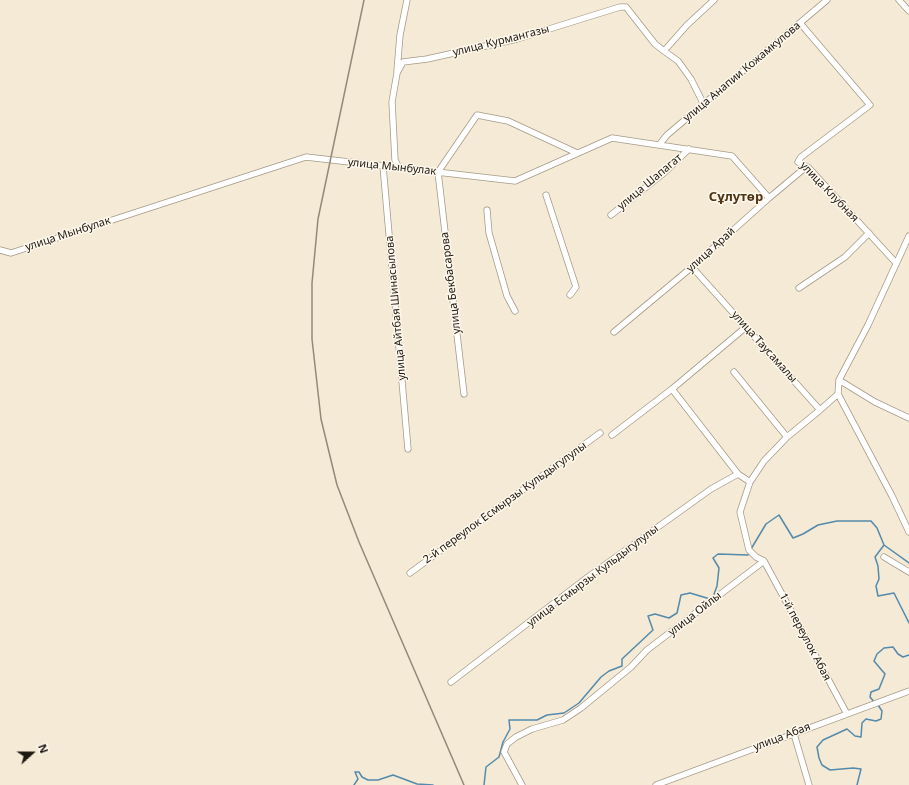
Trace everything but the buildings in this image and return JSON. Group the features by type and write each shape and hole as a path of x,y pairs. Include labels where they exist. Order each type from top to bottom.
{"street":[{"path":"399,168 395,160 392,102 397,73 400,35 407,0"},
{"path":"664,51 714,0"},
{"name":"улица Анапии Кожамкулова","path":"660,145 667,135 827,0"},
{"path":"899,0 909,11"},
{"name":"улица Курмангазы","path":"397,73 403,62 427,59 517,39 620,7 626,7 655,44 678,61 691,78 704,105"},
{"name":"улица Клубная","path":"800,23 870,105 798,160 896,263"},
{"path":"438,172 477,115 508,121 577,153"},
{"name":"улица Мынбулак","path":"0,250 11,253 306,157 514,181 612,138 732,156 769,198"},
{"name":"улица Шапагат","path":"611,215 666,172 689,149"},
{"name":"улица Айтбая Шинасылова","path":"383,166 408,450"},
{"name":"улица Арай","path":"614,332 692,267 806,167"},
{"name":"улица Бекбасарова","path":"438,172 464,394"},
{"path":"546,195 576,287 570,295"},
{"path":"487,210 489,233 507,296 515,311"},
{"path":"799,288 846,256 869,233"},
{"path":"909,236 839,380 838,394 909,532"},
{"name":"улица Таусамалы","path":"692,267 820,410"},
{"path":"612,435 672,389 746,327"},
{"path":"734,372 787,437"},
{"path":"839,380 874,402 909,418"},
{"path":"672,389 738,474 750,482"},
{"path":"764,561 756,557 749,550 740,512 750,482 764,461 787,437 838,394"},
{"name":"2-й переулок Есмырзы Кульдыгулулы","path":"410,573 600,433"},
{"name":"улица Есмырзы Кульдыгулулы","path":"451,682 588,577 711,489 738,474"},
{"path":"884,557 909,572"},
{"name":"1-й переулок Абая","path":"764,561 847,714"},
{"name":"улица Ойлы","path":"522,785 504,752 508,744 516,737 532,729 563,720 581,708 631,668 647,650 764,561"},
{"name":"улица Абая","path":"656,785 794,734 820,722 847,714 909,691"},
{"path":"794,734 810,785"}],"waterway":[{"path":"751,549 766,524 779,515 793,538 818,525 837,521 871,521 877,528 884,545 909,563"},
{"path":"884,545 875,557 878,566 879,579 876,586 878,596 894,593 909,623"},
{"path":"713,597 717,586 719,568 713,558 718,554 748,555 749,553"},
{"path":"484,785 486,767 499,757 503,742 510,729 509,720 537,720 547,715 564,713 579,703 601,677 609,671 622,666 622,659 653,630 648,616 655,614 669,618 677,613 681,595 690,593 710,599"},
{"path":"875,703 870,697 871,692 879,689 885,674 874,661 877,654 884,648 893,647 898,654 903,657 909,655"},
{"path":"857,785 861,769 853,768 830,770 822,765 817,747 823,740 847,729 855,736 861,737 862,723 866,719 876,721 881,719 882,711 878,705"},
{"path":"354,785 358,779 355,772 359,772 362,777 368,780 378,780 393,775 417,784 433,785"}],"railway":[{"path":"364,0 318,219 312,283 312,339 321,419 337,485 359,542 464,785"}],"district":[{"name":"Сұлутөр","path":"736,197"}]}
